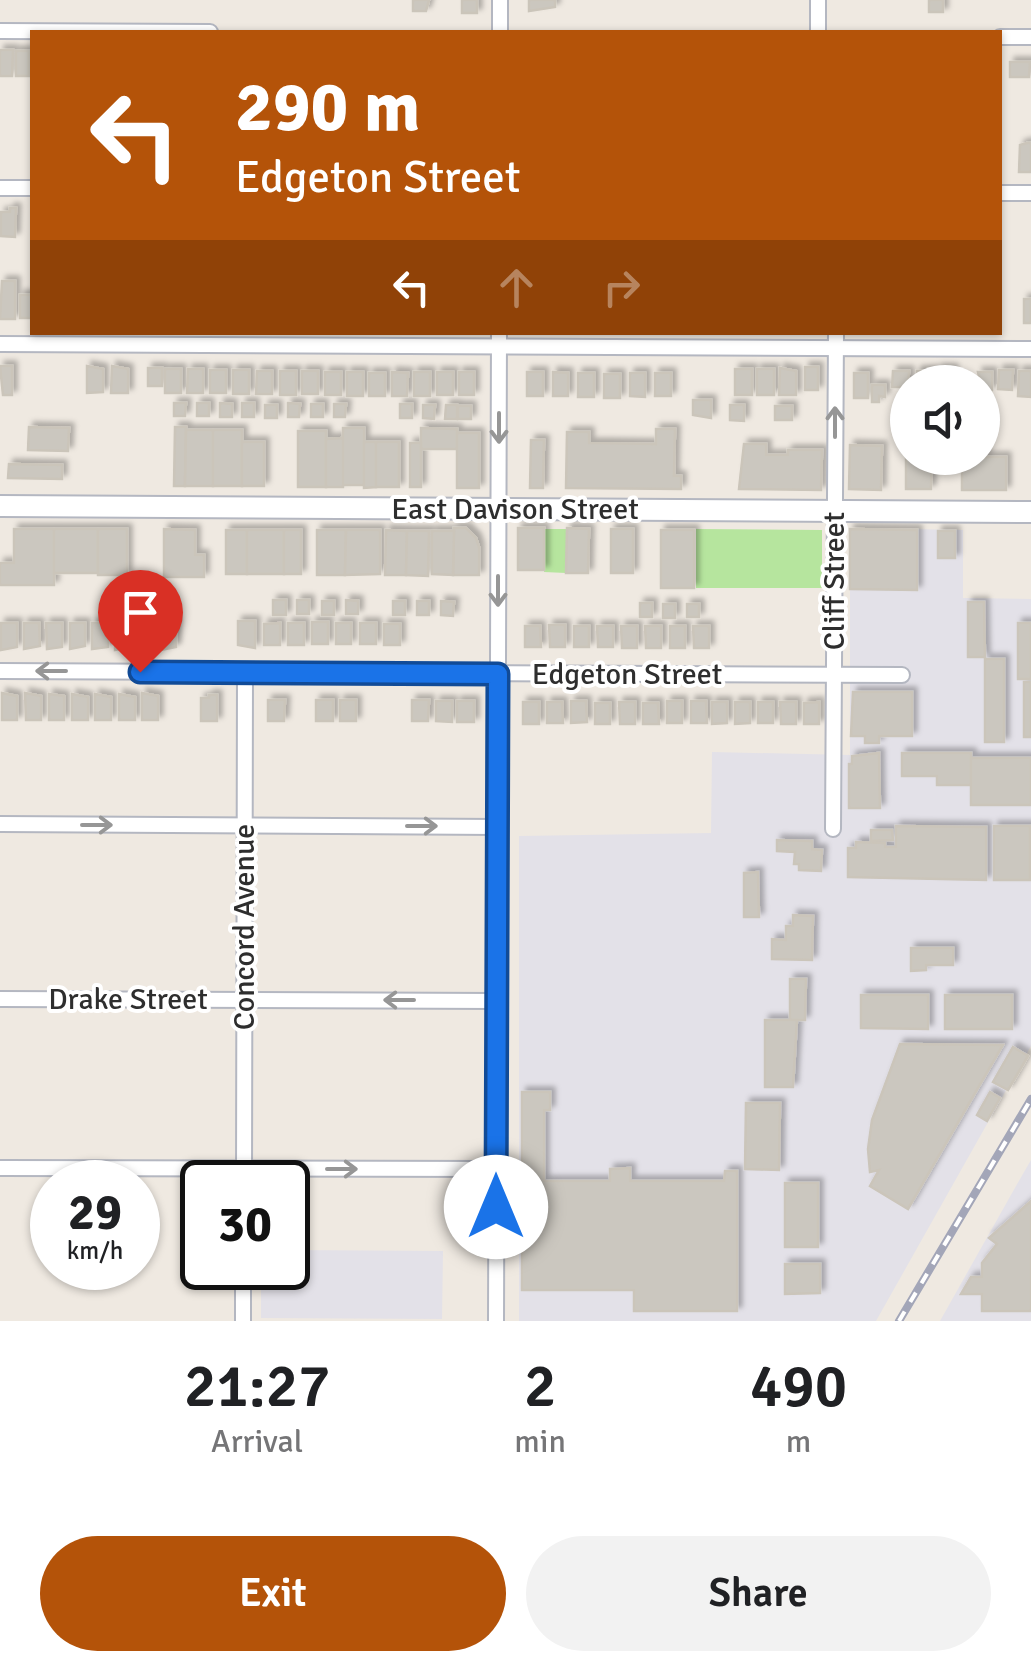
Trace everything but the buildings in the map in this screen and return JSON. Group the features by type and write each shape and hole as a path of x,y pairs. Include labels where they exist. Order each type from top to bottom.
{"main road":[{"name":"East Davison Street","path":"0,506 1031,512"}],"street":[{"path":"500,0 500,30"},
{"path":"818,0 818,30"},
{"path":"0,31 30,31"},
{"path":"1002,37 1031,37"},
{"path":"0,188 30,188"},
{"path":"1002,193 1031,193"},
{"path":"496,1321 498,340"},
{"path":"0,344 836,340 1031,350"},
{"name":"Cliff Street","path":"833,828 836,340"},
{"name":"Edgeton Street","path":"0,671 902,675"},
{"name":"Concord Avenue","path":"244,1160 246,672"},
{"path":"0,824 498,827"},
{"name":"Drake Street","path":"0,999 497,1001"},
{"path":"0,1168 180,1174"},
{"path":"310,1174 496,1170"},
{"path":"243,1290 243,1321"}],"shaded area":[{"path":"850,528 963,530 963,598 1031,599 1031,1046 876,1321 519,1321 519,836 711,833 712,752 850,755"},
{"path":"1031,1160 1031,1321 940,1321 1016,1186"},
{"path":"310,1250 443,1251 442,1319 261,1318 261,1290 310,1290"}],"green space":[{"path":"544,529 566,529 566,573 544,572"},
{"path":"696,529 822,530 822,588 696,588"}],"railway":[{"path":"899,1321 1031,1099"}],"route":[{"path":"140,672 498,674 496,1207"}]}
